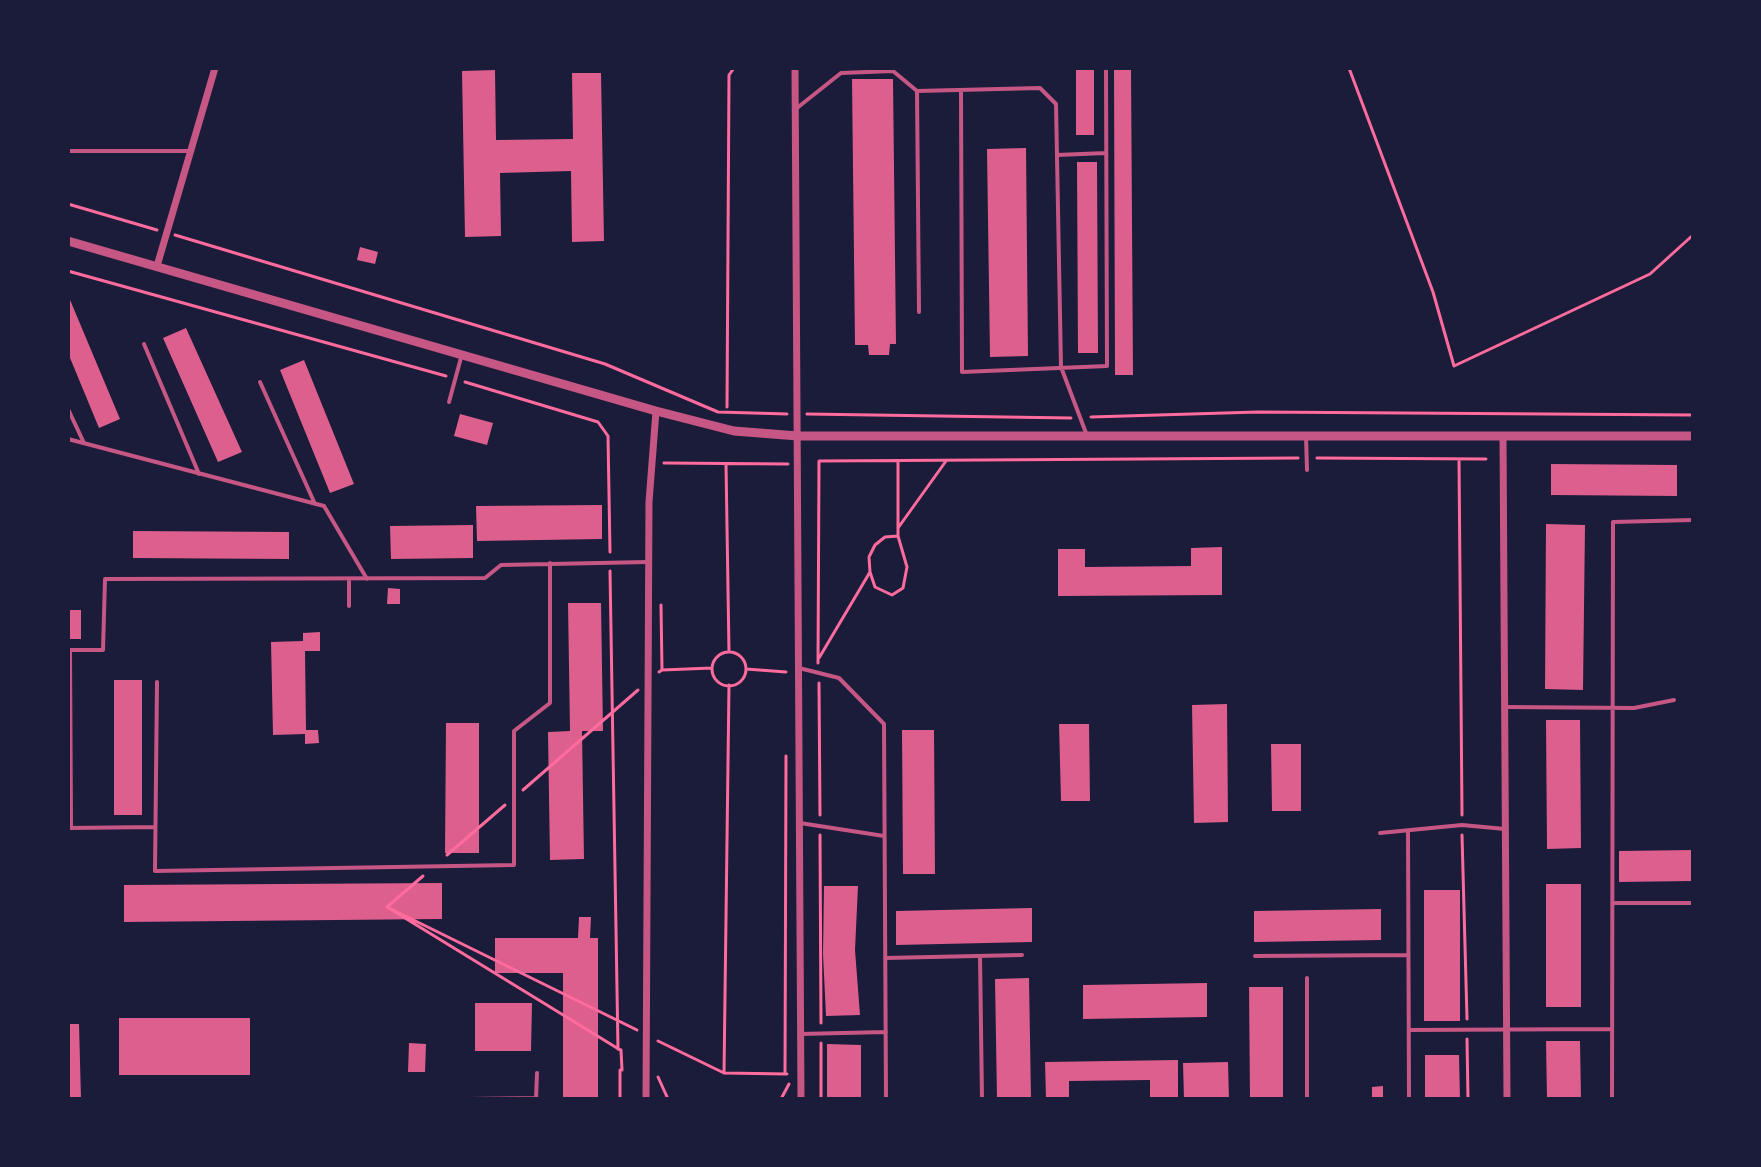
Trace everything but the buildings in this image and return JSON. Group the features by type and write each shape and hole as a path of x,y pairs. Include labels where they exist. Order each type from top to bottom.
{"street":[{"path":"157,266 215,68"},
{"path":"795,68 801,1099"},
{"path":"68,241 734,431 798,436 1693,436"},
{"path":"646,1099 648,562 656,411"},
{"path":"1503,436 1507,1099"}],"lane":[{"path":"961,90 962,372 1107,366 1106,68"},
{"path":"795,110 841,73 893,71 917,91 1040,88 1056,104 1061,367 1087,436"},
{"path":"917,91 919,312"},
{"path":"68,151 190,151"},
{"path":"1057,155 1106,153"},
{"path":"144,344 199,474"},
{"path":"449,402 462,354"},
{"path":"260,382 315,504"},
{"path":"68,409 84,444"},
{"path":"1306,436 1307,470"},
{"path":"68,439 324,506 367,579"},
{"path":"1612,1099 1613,522 1693,520"},
{"path":"155,827 69,828 69,650 103,650 105,579 485,578 501,565 648,562"},
{"path":"157,682 155,871 514,865 514,731 550,703 550,563"},
{"path":"349,579 349,606"},
{"path":"799,671 839,678 884,724 886,1099"},
{"path":"1504,707 1634,708 1674,700"},
{"path":"800,823 885,836"},
{"path":"1380,833 1462,825 1505,829"},
{"path":"1408,832 1409,1099"},
{"path":"1613,903 1693,903"},
{"path":"885,958 1022,955"},
{"path":"1255,956 1408,955"},
{"path":"980,956 982,1099"},
{"path":"1307,978 1307,1099"},
{"path":"1409,1030 1612,1029"},
{"path":"800,1034 886,1032"},
{"path":"468,1099 536,1099 537,1073"}],"path":[{"path":"727,407 729,75 734,68"},
{"path":"1349,68 1433,292 1454,366 1650,274 1693,235"},
{"path":"68,204 605,364 718,412 1082,417 1258,412 1693,415"},
{"path":"68,271 598,422 608,436 618,1049 621,1050 622,1070 620,1099"},
{"path":"1459,459 1468,1099"},
{"path":"821,1099 819,461 1486,459"},
{"path":"898,461 898,536 907,567 903,588 892,595 875,587 869,557 875,545 885,537 898,536"},
{"path":"898,528 946,461"},
{"path":"661,463 788,464"},
{"path":"726,464 729,652"},
{"path":"818,658 870,572"},
{"path":"661,606 662,670"},
{"path":"729,652 743,659 746,669 741,680 729,685 716,679 712,668 715,658 729,652"},
{"path":"650,680 662,670 712,668"},
{"path":"746,669 799,671"},
{"path":"724,1073 729,685"},
{"path":"518,794 638,690"},
{"path":"446,855 506,804"},
{"path":"387,907 422,876"},
{"path":"387,907 640,1032"},
{"path":"387,907 628,1055"},
{"path":"654,1039 724,1073 795,1074 781,1099"},
{"path":"655,1071 668,1099"}]}
